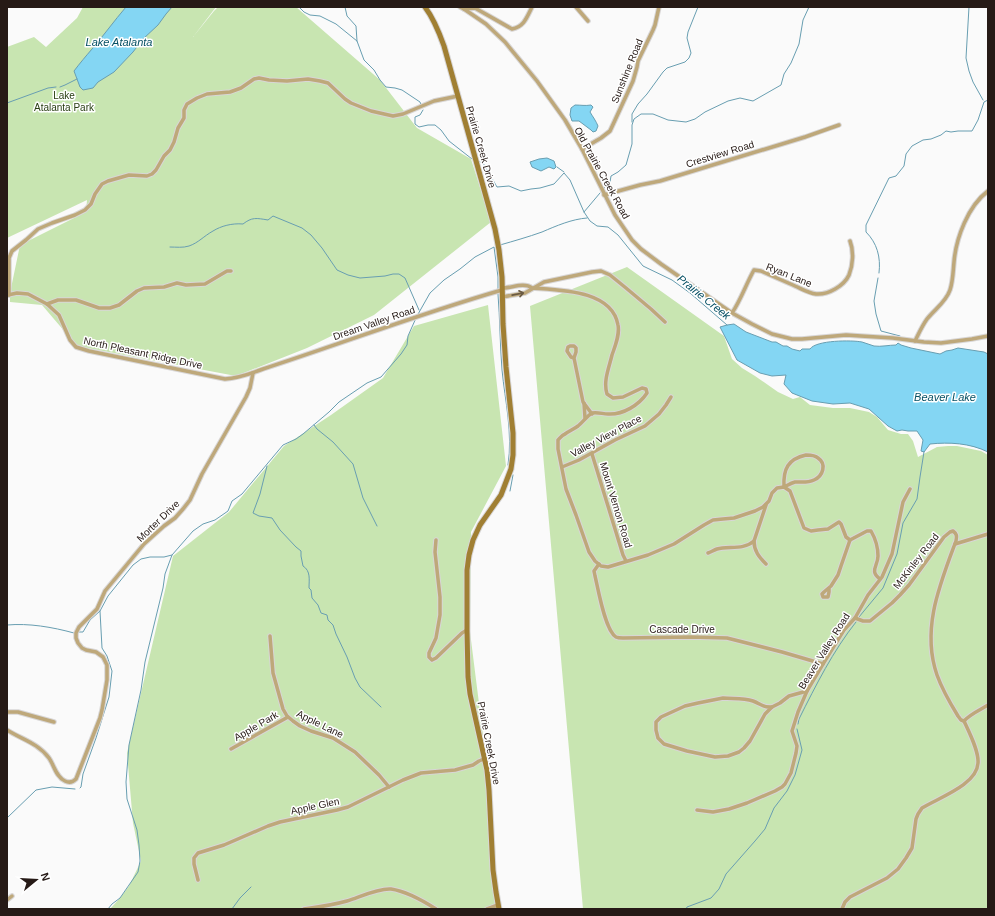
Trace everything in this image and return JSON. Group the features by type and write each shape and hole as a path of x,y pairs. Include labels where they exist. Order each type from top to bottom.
{"main road":[{"name":"Prairie Creek Drive","path":"425,7 438,29 444,46 496,235 501,263 505,360 513,433 512,469 501,495 480,525 472,540 467,570 468,676 487,770 489,811 498,907"}],"street":[{"name":"Old Prairie Creek Road","path":"460,7 486,24 505,42 537,80 582,149 604,195 615,215 632,240 661,264 732,313 772,334 792,339 861,336 940,343 988,336"},
{"path":"464,9 475,8 512,29 523,24 532,7"},
{"path":"576,7 588,21"},
{"name":"Sunshine Road","path":"582,149 610,131 633,81 638,61 653,30 659,7"},
{"path":"8,295 9,258 12,251 38,229 85,210 91,204 95,194 102,184 129,175 147,176 152,174 172,146 178,128 184,118 184,110 187,104 197,98 207,94 230,92 241,88 254,79 259,78 287,81 308,79 328,83 351,103 371,111 393,116 403,114 434,101 458,96"},
{"name":"Crestview Road","path":"604,195 667,179 805,137 839,125"},
{"path":"915,341 926,321 946,298 950,290 954,261 964,222 973,208 988,192"},
{"name":"Ryan Lane","path":"732,313 754,270 761,271 810,293 827,293 842,284 846,281 851,265 852,245 850,241"},
{"path":"47,304 58,300 76,300 99,308 110,308 119,305 137,291 144,288 164,287 177,283 186,285 205,284 227,272 232,271"},
{"path":"502,297 525,293 544,282 601,271 610,274 665,322"},
{"name":"Dream Valley Road","path":"253,374 263,369 412,318 502,289 523,285 532,288 572,292 589,296 606,305 614,315 619,326 618,337 606,377 605,387 607,394 613,398 623,397 642,388 646,389 647,392 644,398 628,410 619,414 592,414"},
{"name":"North Pleasant Ridge Drive","path":"8,295 17,293 28,294 47,304 59,315 70,340 76,347 224,379 253,374"},
{"path":"574,358 585,418"},
{"name":"Morter Drive","path":"7,730 29,740 40,749 49,758 64,781 75,781 100,718 107,680 107,665 103,657 96,652 82,648 78,644 76,633 78,627 97,609 105,591 144,544 175,518 190,500 202,474 246,397 250,388 253,374"},
{"name":"Valley View Place","path":"562,467 592,454 615,440 645,426 659,414 671,397"},
{"path":"583,402 592,414 585,418 577,427 564,434 558,440 558,449 568,496 589,552 593,559 599,564 608,567 648,555 674,544 713,520 734,518 763,508 769,501 772,493 777,488 784,487 794,482 808,482 815,480 824,468 822,462 813,455 800,456 793,459 785,470 784,487"},
{"name":"Mount Vernon Road","path":"592,454 626,561"},
{"path":"784,487 790,491 804,528 811,531 828,529 839,522 846,537 850,540"},
{"name":"Beaver Valley Road","path":"697,810 713,812 729,809 775,791 785,784 791,772 796,753 797,746 792,731 798,712 807,691 844,630 855,618 865,600 882,577 892,554 903,502 910,489"},
{"path":"766,504 754,541 758,556 766,564"},
{"path":"829,588 834,583 842,566 850,540 867,531 871,531 874,535 878,550 878,558 874,571 880,580"},
{"name":"McKinley Road","path":"855,618 863,621 870,621 882,611 900,595 944,537 953,531 957,535 955,544"},
{"path":"842,909 850,896 887,878 898,869 912,848 916,819 922,808 963,784 976,770 978,763 977,751 964,721 958,716 937,675 934,665 931,644 932,622 939,590 955,544 988,534"},
{"path":"436,540 435,552 440,606 438,630 429,652 429,657 432,660 436,658 467,630"},
{"path":"708,553 717,549 750,545 754,541"},
{"name":"Cascade Drive","path":"599,564 594,571 610,631 616,637 727,638 823,664"},
{"name":"Apple Lane","path":"270,636 272,673 283,709 288,717 300,726 333,738 356,752 389,787"},
{"path":"772,707 765,714 750,741 744,748 739,752 728,756 715,757 703,755 664,744 658,738 656,730 656,722 661,717 685,706 723,698 754,702 766,708 780,703 789,696 807,691"},
{"path":"964,721 988,705"},
{"path":"7,712 18,712 54,722"},
{"name":"Apple Park","path":"232,749 288,717"},
{"name":"Apple Glen","path":"198,880 194,858 198,853 224,845 280,822 332,812 348,807 421,773 455,770 473,765 484,759"},
{"path":"304,909 331,905 373,892 390,889 407,894 436,909"},
{"path":"7,900 12,896"},
{"path":"487,909 498,907"}],"green space":[{"name":"Lake Atalanta Park","path":"83,7 216,7 193,37 218,7 296,7 380,80 417,128 471,159 491,222 374,315 307,348 236,376 77,346 42,305 10,302 10,293 20,245 86,212 87,200 7,238 7,47 34,37 46,47 77,18"},
{"path":"627,267 724,336 732,359 742,368 778,392 793,399 800,397 810,405 833,408 850,408 869,412 877,417 888,430 901,434 908,434 913,441 918,457 937,447 948,446 957,446 981,451 988,455 988,909 583,909 530,306"},
{"path":"488,305 506,466 471,532 470,632 486,759 496,909 110,909 129,886 141,861 133,823 127,753 173,556 229,512 284,446 383,378 414,326"}],"water":[{"name":"Lake Atalanta","path":"126,7 172,7 158,25 143,39 114,72 98,82 93,88 83,90 80,87 74,71"},
{"path":"575,105 591,105 593,107 590,112 598,126 596,131 593,132 579,121 572,121 570,115 571,108"},
{"path":"547,158 554,161 556,167 554,169 549,167 541,171 532,167 530,162"},
{"name":"Beaver Lake","path":"734,324 746,332 800,351 802,349 810,349 826,342 850,341 862,342 872,346 896,345 898,343 911,348 940,354 958,348 988,354 988,452 967,445 945,443 930,444 924,452 921,451 923,440 917,431 897,431 888,426 869,409 850,403 833,404 812,401 792,393 784,384 786,375 772,376 760,373 737,360 720,327"}],"waterway":[{"name":"Prairie Creek","path":"299,7 310,15 320,16 336,24 357,41 364,60 374,70 386,87 402,90 420,102 421,105"},
{"path":"345,7 347,16 356,26 357,41"},
{"path":"632,122 632,114 638,104 663,72 667,68 685,62 689,58 691,53 687,38 688,32 698,7"},
{"path":"604,188 610,182 611,176 626,165 632,144 632,125 634,119 641,114 653,114 668,120 686,122 695,119 705,112 728,101 740,98 753,101 781,85 784,74 791,63 799,44 803,20 809,7"},
{"path":"969,7 966,58 973,82 983,100"},
{"path":"60,87 77,79"},
{"path":"7,103 48,88 56,87"},
{"path":"879,273 879,256 873,241 866,232 866,225 889,178 896,176 904,166 906,154 912,146 923,140 941,135 946,131 972,131 978,120 984,102 988,100"},
{"name":"Prairie Creek","path":"423,110 420,115 415,117 415,124 419,127 435,125 441,130 449,141 472,159"},
{"name":"Prairie Creek","path":"478,161 483,163 497,187 509,186 521,191 554,184 564,173 570,180 584,212 590,221 597,226 608,227 618,235 643,266 672,280 690,293 727,325"},
{"path":"557,167 564,172"},
{"path":"584,212 600,193"},
{"path":"170,247 189,246 223,226 243,224 254,219 268,220 273,216 302,228 311,235 337,270 360,278 399,274 405,278 419,310"},
{"path":"500,245 537,234 570,221 587,218"},
{"path":"417,316 430,293 444,280 475,257 494,247 498,289"},
{"path":"878,278 874,301 881,331 900,336"},
{"path":"498,294 502,370 510,441 508,465"},
{"path":"108,909 120,898 138,872 140,861 137,830 127,799 126,782 129,745 141,690 145,662 165,574 172,555 193,531 203,524 215,520 228,511 232,501 242,494 283,445 303,434 339,402 367,383 381,377 407,345 408,336 416,318"},
{"path":"314,425 333,442 353,464 363,498 377,526"},
{"path":"859,617 883,588 897,554 903,523 917,499 924,452"},
{"path":"267,466 260,494 253,513 259,516 272,518 280,530 301,551 303,566 306,568 308,573 309,588 311,590 312,598 318,605 321,613 327,615 328,620 333,625 360,687 381,707"},
{"path":"510,491 513,475"},
{"path":"79,632 83,632 90,620 100,611 108,596 133,565 141,559 172,555"},
{"path":"80,788 83,774 109,697 112,671 107,656 102,648 100,611"},
{"path":"798,724 799,719 825,669 856,622"},
{"path":"7,625 40,626 74,633"},
{"path":"686,909 687,907 711,898 719,889 726,874 765,829 774,808 787,791 795,775 802,750 797,729"},
{"path":"7,818 36,790 52,787 75,789"},
{"path":"232,909 251,887"}]}
